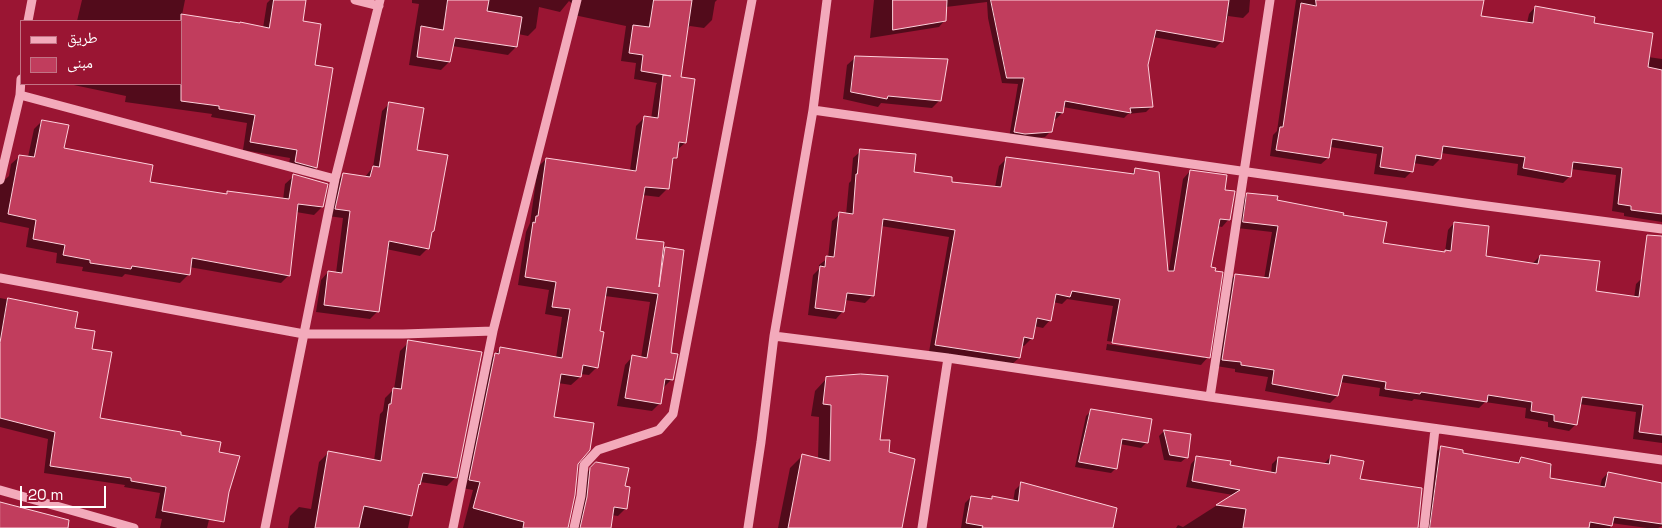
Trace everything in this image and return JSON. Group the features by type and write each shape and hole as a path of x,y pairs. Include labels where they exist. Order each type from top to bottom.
{"street":[{"path":"28,20 32,0"},
{"path":"265,528 335,180 380,3 355,0"},
{"path":"453,528 493,331 577,0"},
{"path":"574,528 581,496 584,465 598,450 658,430 673,414 752,0"},
{"path":"748,528 774,336 813,110 827,0"},
{"path":"1210,397 1270,0"},
{"path":"0,180 20,95 21,85"},
{"path":"20,95 335,180"},
{"path":"813,110 1472,204 1662,229"},
{"path":"0,278 304,334 403,334 493,331"},
{"path":"774,336 948,358 1210,397 1662,460"},
{"path":"922,528 948,358"},
{"path":"1424,528 1435,429"},
{"path":"0,490 134,528"}],"building":[{"path":"274,0 306,0 303,21 321,24 315,65 333,68 317,168 295,162 297,150 250,142 255,115 219,109 219,106 181,101 181,14 269,28"},
{"path":"448,0 489,0 487,11 522,17 517,47 455,38 450,62 417,57 421,26 443,30"},
{"path":"654,0 692,0 681,77 695,79 686,143 679,142 677,158 673,158 669,189 645,187 636,239 664,242 659,287 665,247 684,250 671,353 678,354 673,380 665,379 661,404 625,398 632,355 647,358 658,294 607,287 600,331 604,332 598,368 583,365 581,377 561,374 554,417 594,423 590,450 578,464 575,495 568,528 523,528 524,522 473,508 480,482 469,480 495,353 499,354 500,347 562,358 570,309 552,307 556,282 525,277 533,222 535,223 536,216 538,216 546,158 636,171 644,116 658,118 663,75 671,76 641,71 643,55 629,53 633,25 649,27"},
{"path":"893,0 947,0 946,21 893,30"},
{"path":"991,0 1229,0 1223,42 1156,30 1148,65 1153,107 1130,108 1131,113 1065,101 1063,113 1056,112 1052,132 1025,134 1014,132 1024,78 1007,78"},
{"path":"1316,0 1484,0 1481,16 1533,23 1535,6 1595,17 1594,23 1653,33 1648,67 1662,70 1662,214 1631,210 1631,206 1618,204 1622,168 1573,162 1571,177 1523,168 1525,157 1443,146 1441,159 1416,155 1413,172 1380,167 1383,147 1332,139 1329,158 1276,150 1280,127 1283,127 1301,3 1316,6"},
{"path":"855,56 948,59 941,101 888,96 887,99 851,92"},
{"path":"389,102 424,108 417,150 448,155 429,249 389,241 379,312 324,305 328,271 342,273 350,211 335,209 343,173 370,177 373,166 379,167"},
{"path":"42,120 69,125 64,148 153,165 150,182 227,194 227,191 289,199 293,174 328,184 323,207 298,204 290,276 192,258 190,275 132,266 131,269 90,263 90,260 63,255 65,245 33,239 36,220 8,214 19,155 34,157"},
{"path":"860,149 916,154 914,172 952,177 952,182 1001,187 1006,157 1134,174 1135,168 1159,172 1168,271 1174,271 1190,170 1227,175 1225,190 1235,191 1230,220 1220,219 1211,267 1216,268 1215,271 1223,272 1210,358 1112,343 1120,299 1072,291 1070,297 1056,294 1051,321 1037,318 1033,339 1024,337 1020,358 935,345 955,230 883,219 874,296 847,293 844,312 815,308 820,266 825,267 826,256 834,257 839,212 853,214"},
{"path":"1247,193 1278,196 1277,200 1344,213 1343,215 1387,222 1383,243 1445,252 1445,250 1451,251 1454,222 1489,226 1486,256 1538,264 1540,255 1600,261 1596,291 1639,297 1647,235 1662,236 1662,435 1639,432 1643,405 1582,397 1577,425 1554,421 1554,415 1531,411 1532,402 1488,395 1487,402 1421,392 1420,394 1385,389 1386,382 1343,375 1338,396 1272,384 1274,370 1241,365 1241,362 1222,360 1235,274 1269,278 1278,226 1243,222"},
{"path":"8,298 78,312 75,328 95,331 92,349 112,352 100,418 181,432 181,435 221,442 219,452 240,456 229,492 224,522 162,511 166,487 131,481 131,478 50,466 55,432 0,418 0,343"},
{"path":"408,340 482,352 457,478 423,473 412,516 364,506 359,528 315,528 328,451 381,461 389,404 391,404 393,388 401,389"},
{"path":"861,374 888,376 880,440 890,440 889,452 915,459 902,528 788,528 802,454 830,461 831,405 823,404 826,377"},
{"path":"1091,409 1152,419 1148,443 1122,439 1117,469 1079,462"},
{"path":"1164,430 1191,434 1188,458 1170,455"},
{"path":"1441,446 1463,450 1463,453 1519,463 1521,457 1551,464 1550,478 1605,487 1608,472 1662,483 1662,524 1614,517 1612,526 1590,522 1589,528 1430,528"},
{"path":"1331,455 1364,461 1360,479 1422,488 1418,528 1243,528 1246,509 1216,505 1240,490 1192,481 1196,456 1231,461 1230,465 1276,473 1278,457 1329,464"},
{"path":"596,462 629,468 625,486 630,487 627,509 614,507 611,528 580,528 587,497 590,468"},
{"path":"1021,482 1117,508 1113,528 982,528 983,526 966,523 971,496 992,499 992,496 1018,501"},
{"path":"0,502 69,520 68,528 0,528"}]}
